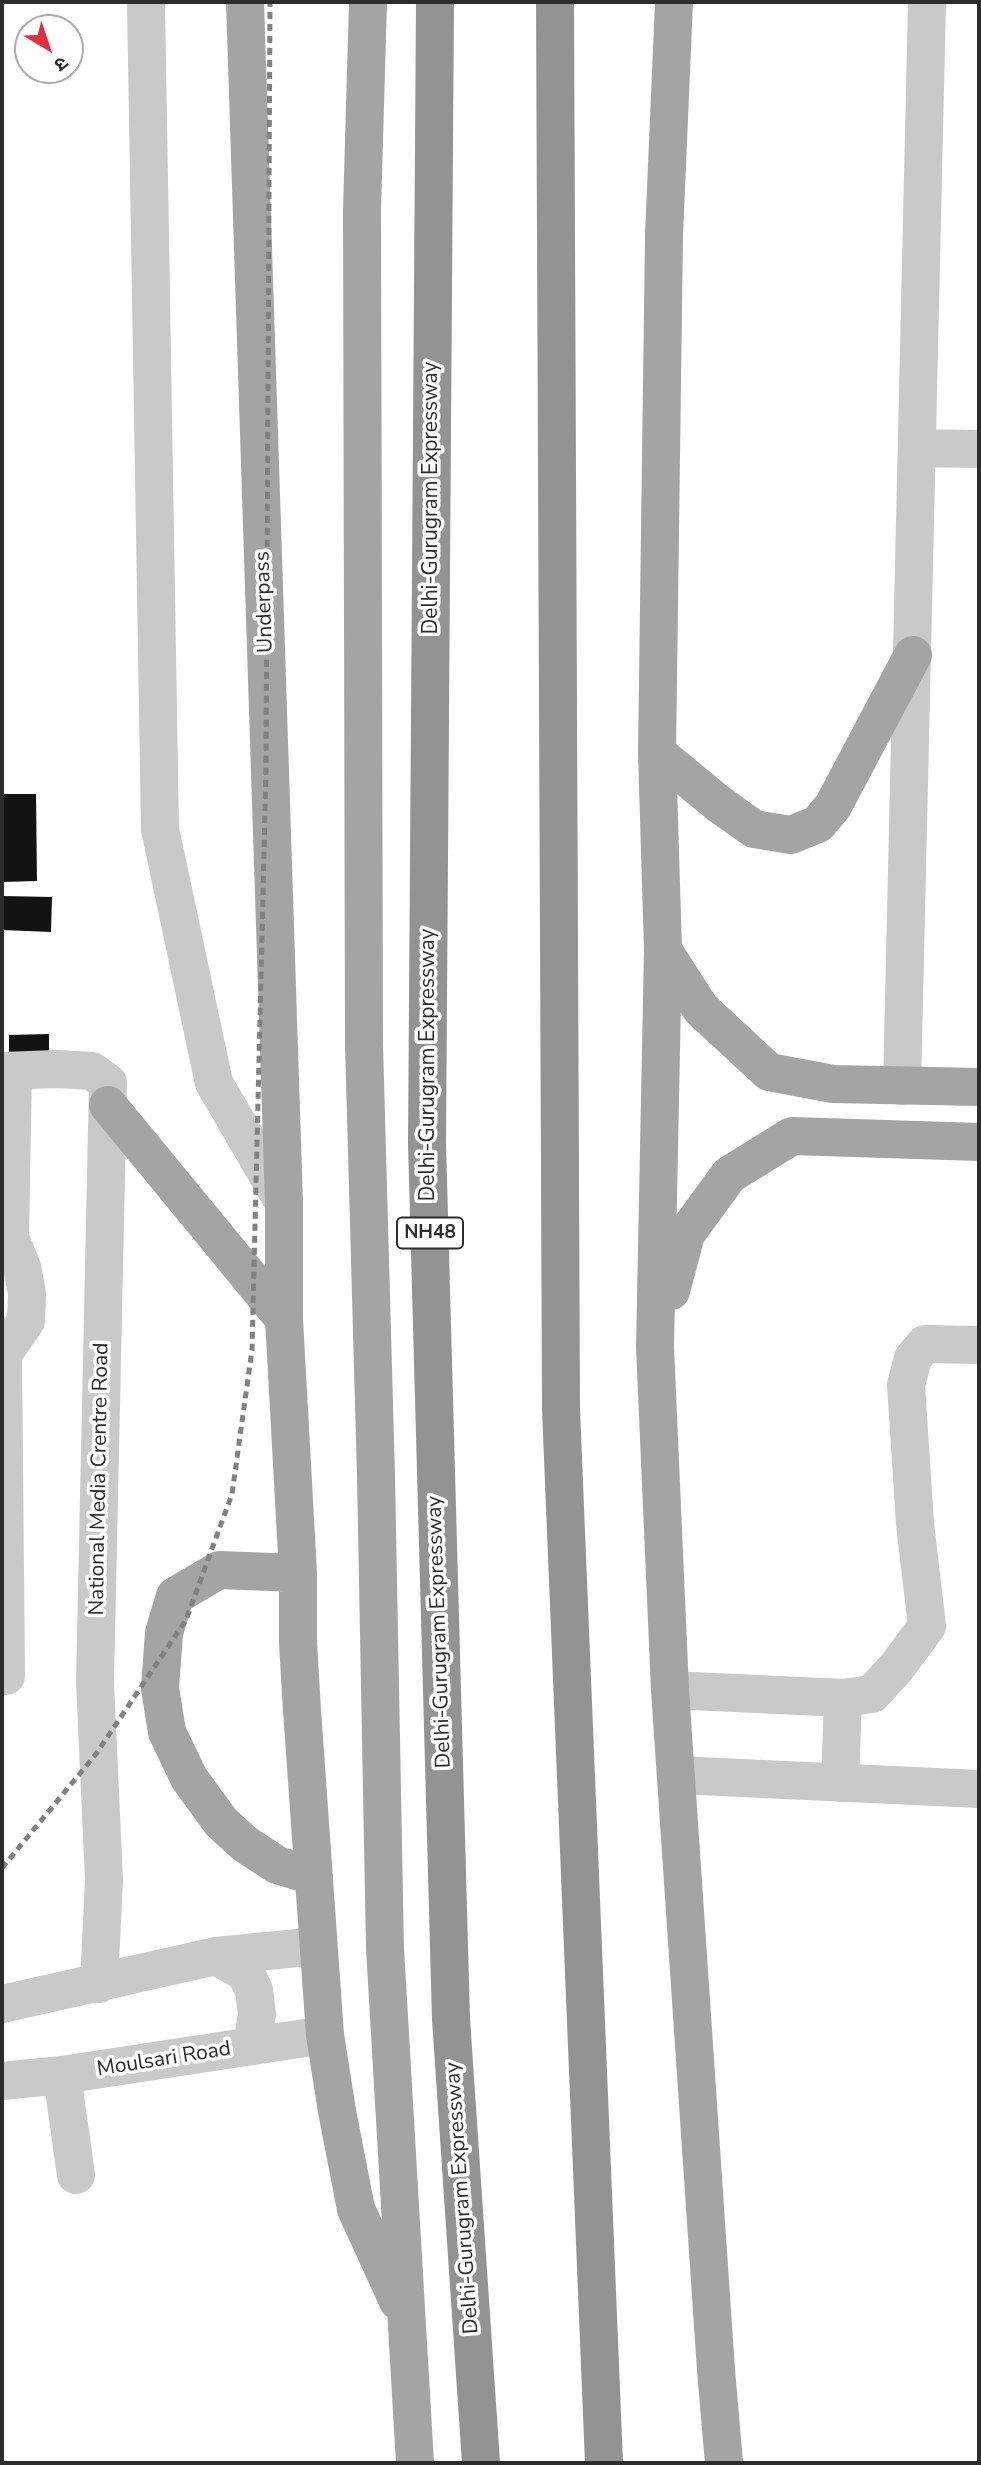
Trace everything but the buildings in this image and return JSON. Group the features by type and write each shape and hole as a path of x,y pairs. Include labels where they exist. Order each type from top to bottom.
{"highway":[{"name":"Delhi-Gurugram Expressway","path":"435,2 427,1143 451,2019 481,2463"},
{"path":"555,2 561,1409 604,2463"}],"main road":[{"name":"Underpass","path":"245,2 284,1203 284,1320 298,1573 298,1643 318,1946 325,2035 356,2209 407,2322"},
{"path":"368,2 362,210 364,1044 385,1948 415,2463"},
{"path":"674,2 664,235 657,753 663,950 655,1347 670,1690 724,2463"},
{"path":"657,753 754,829 791,835 818,824 834,806 913,655"},
{"path":"663,950 701,1009 769,1072 833,1084 979,1087"},
{"path":"108,1105 284,1320"},
{"path":"655,1347 686,1234 729,1175 792,1136 979,1142"},
{"path":"298,1573 219,1570 175,1596 164,1633 160,1688 167,1732 189,1778 221,1822 245,1844 277,1866 314,1876"}],"street":[{"path":"146,2 160,829 214,1083 284,1203"},
{"path":"902,1086 927,2"},
{"path":"917,449 979,449"},
{"path":"2,1676 6,1676 4,1354 26,1321 27,1293 22,1267 10,1238 7,1071"},
{"name":"National Media Crentre Road","path":"7,1071 92,1071 108,1083 96,1682 104,1880 99,1984"},
{"path":"670,1690 843,1698 872,1694 896,1668 927,1626 915,1524 906,1385 913,1358 925,1344 979,1345"},
{"path":"840,1783 843,1698"},
{"path":"677,1775 979,1789"},
{"path":"2,2004 216,1956 318,1946"},
{"path":"216,1956 245,1972 254,1990 257,2014 252,2046"},
{"name":"Moulsari Road","path":"2,2081 62,2075 325,2035"},
{"path":"62,2075 76,2175"}],"railway":[{"path":"2,1868 96,1754 186,1620 232,1494 252,1350 266,770 270,2"}]}
